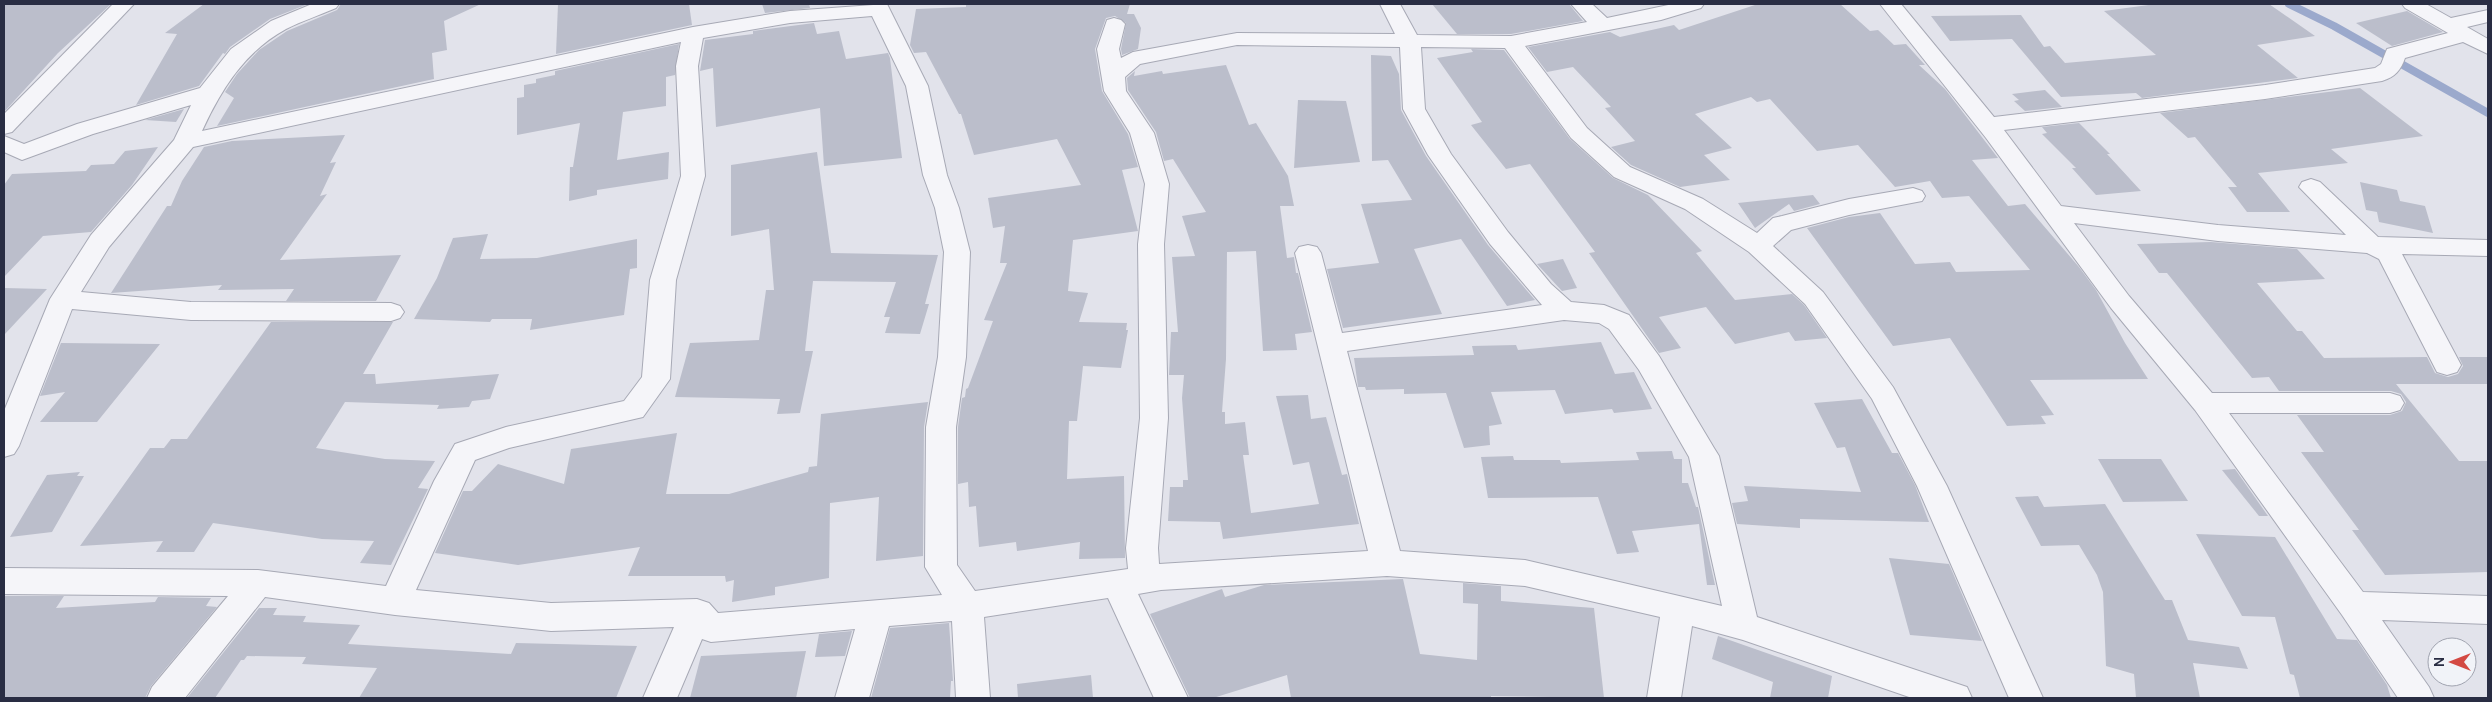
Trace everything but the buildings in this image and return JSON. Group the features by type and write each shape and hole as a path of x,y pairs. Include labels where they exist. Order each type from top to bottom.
{"street":[{"path":"4,127 124,4"},
{"path":"4,446 63,299 100,241 185,142 208,93 239,54 278,25 329,4"},
{"path":"1390,4 1410,42 1414,109 1440,155 1500,238 1542,290 1564,311"},
{"path":"1581,4 1602,25"},
{"path":"1114,75 1133,60 1237,39 1511,42 1661,14 1694,4"},
{"path":"1890,4 2056,213 2120,302 2205,403 2354,605 2417,698"},
{"path":"2412,4 2488,48"},
{"path":"185,142 693,33 790,17 878,7 917,86 935,175 947,208 957,252 952,357 941,427 942,567 967,606 973,698"},
{"path":"1988,125 2265,92 2382,74 2391,67 2396,54 2488,16"},
{"path":"1114,24 1108,49 1114,75 1115,91 1142,133 1157,184 1151,244 1154,418 1142,548 1131,581 1171,698"},
{"path":"395,601 449,481 465,452 506,438 633,410 656,379 663,280 693,176 687,66 693,33"},
{"path":"1511,42 1579,133 1622,172 1694,204 1758,246 1814,298 1883,394 1932,486 2026,698"},
{"path":"4,143 22,153 85,129 208,93"},
{"path":"2311,187 2371,244 2389,253 2448,364"},
{"path":"1758,246 1782,224 1848,207 1913,196"},
{"path":"2056,213 2218,233 2371,244 2488,248"},
{"path":"1308,253 1387,563"},
{"path":"63,299 191,311 391,312"},
{"path":"1332,344 1564,311 1604,314 1619,322 1649,362 1704,456 1743,626"},
{"path":"2205,403 2390,403"},
{"path":"4,581 258,583 395,601 551,617 696,613 711,628 967,606 1131,581 1387,563 1524,573 1678,608 1743,626 1955,698"},
{"path":"164,698 258,583"},
{"path":"2354,605 2488,610"},
{"path":"1664,698 1678,608"},
{"path":"660,698 696,613"},
{"path":"852,698 876,614"}],"waterway":[{"path":"2289,4 2334,26 2488,113"}]}
